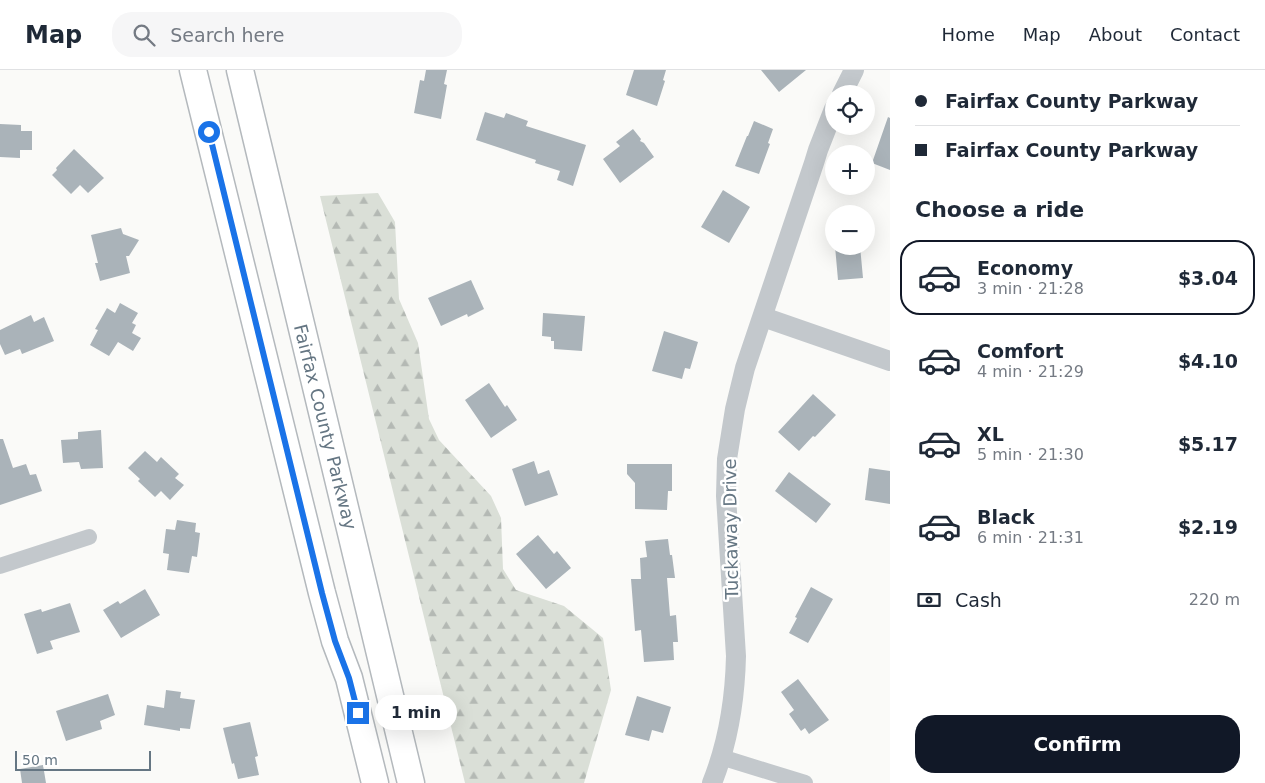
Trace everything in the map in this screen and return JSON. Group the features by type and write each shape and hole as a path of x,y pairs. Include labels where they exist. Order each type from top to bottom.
{"highway":[{"path":"193,70 322,593 335,641 349,678 375,783"},
{"name":"Fairfax County Parkway","path":"240,70 411,783"}],"street":[{"path":"846,85 854,70"},
{"name":"Tuckaway Drive","path":"712,783 731,712 735,679 736,656 726,496 727,459 735,409 745,368 825,132"},
{"path":"763,317 890,361"},
{"path":"0,566 89,538"},
{"path":"720,757 805,783"}],"green space":[{"path":"378,193 395,222 399,299 418,343 429,419 439,440 491,496 501,518 503,569 516,590 564,606 603,638 611,690 584,783 465,783 320,196"}],"building":[{"path":"426,70 447,70 444,84 447,85 441,119 414,113 420,80 424,81"},
{"path":"634,70 666,70 663,80 665,81 657,106 626,95"},
{"path":"761,70 806,70 779,92"},
{"path":"485,112 504,118 506,113 528,121 526,126 586,145 573,186 557,180 560,171 535,163 536,160 476,140"},
{"path":"888,117 890,118 890,170 875,164 875,154"},
{"path":"754,121 773,129 768,143 770,144 759,174 735,166"},
{"path":"0,124 21,125 21,131 32,131 32,150 20,150 20,158 0,157"},
{"path":"633,129 641,139 640,141 644,143 654,157 620,183 603,159 620,146 616,142"},
{"path":"74,149 104,178 88,193 80,185 71,194 52,175"},
{"path":"723,190 750,207 729,243 701,227"},
{"path":"121,228 123,234 139,240 129,256 126,256 130,273 100,281 91,235"},
{"path":"836,255 861,255 863,278 838,280"},
{"path":"471,280 484,309 468,317 467,314 441,326 428,298"},
{"path":"120,303 138,313 132,323 136,325 132,333 141,338 133,351 118,342 109,356 90,345 98,330 95,329 107,308 115,313"},
{"path":"543,313 585,316 582,351 554,349 554,341 551,341 551,337 542,336"},
{"path":"31,315 34,322 44,317 54,341 22,354 20,349 5,355 0,344 0,330"},
{"path":"664,331 698,342 690,369 685,368 682,379 652,371"},
{"path":"489,383 505,407 507,405 517,420 491,438 465,400"},
{"path":"813,394 836,415 799,451 778,432"},
{"path":"101,430 103,468 81,469 79,462 63,463 61,440 78,439 78,432"},
{"path":"0,439 3,439 13,468 26,464 30,475 36,474 42,491 0,505"},
{"path":"145,451 157,462 161,457 179,474 175,478 184,485 170,500 161,491 155,497 138,481 140,479 128,468"},
{"path":"534,461 538,474 549,470 558,495 525,506 512,469"},
{"path":"627,464 672,464 672,491 668,491 667,510 635,509 635,483 627,474"},
{"path":"869,468 890,471 890,504 865,500"},
{"path":"789,472 831,504 816,523 775,491"},
{"path":"177,520 196,523 195,532 200,533 197,557 192,556 189,573 167,570 169,554 163,553 166,529 175,530"},
{"path":"538,535 554,554 557,551 571,568 546,589 516,554"},
{"path":"668,539 675,578 667,578 670,616 676,615 678,642 673,642 674,660 644,662 641,630 635,631 631,579 641,579 640,558 647,557 645,541"},
{"path":"811,587 833,599 808,643 789,633"},
{"path":"145,589 160,615 121,638 103,610 118,601 120,604"},
{"path":"70,603 80,632 50,641 53,649 37,654 24,614 41,609 42,612"},
{"path":"798,679 829,720 809,734 805,728 801,731 789,714 794,710 781,692"},
{"path":"166,690 181,692 180,698 195,700 190,729 180,728 180,731 144,725 147,705 164,708"},
{"path":"108,694 115,715 100,721 102,729 66,741 56,711"},
{"path":"637,696 671,707 663,733 652,730 649,741 625,735"},
{"path":"250,722 258,756 255,757 259,775 238,779 234,763 232,764 223,728"},
{"path":"43,765 46,783 22,783 20,769"}],"route":[{"path":"209,132 322,593 358,713"}]}
